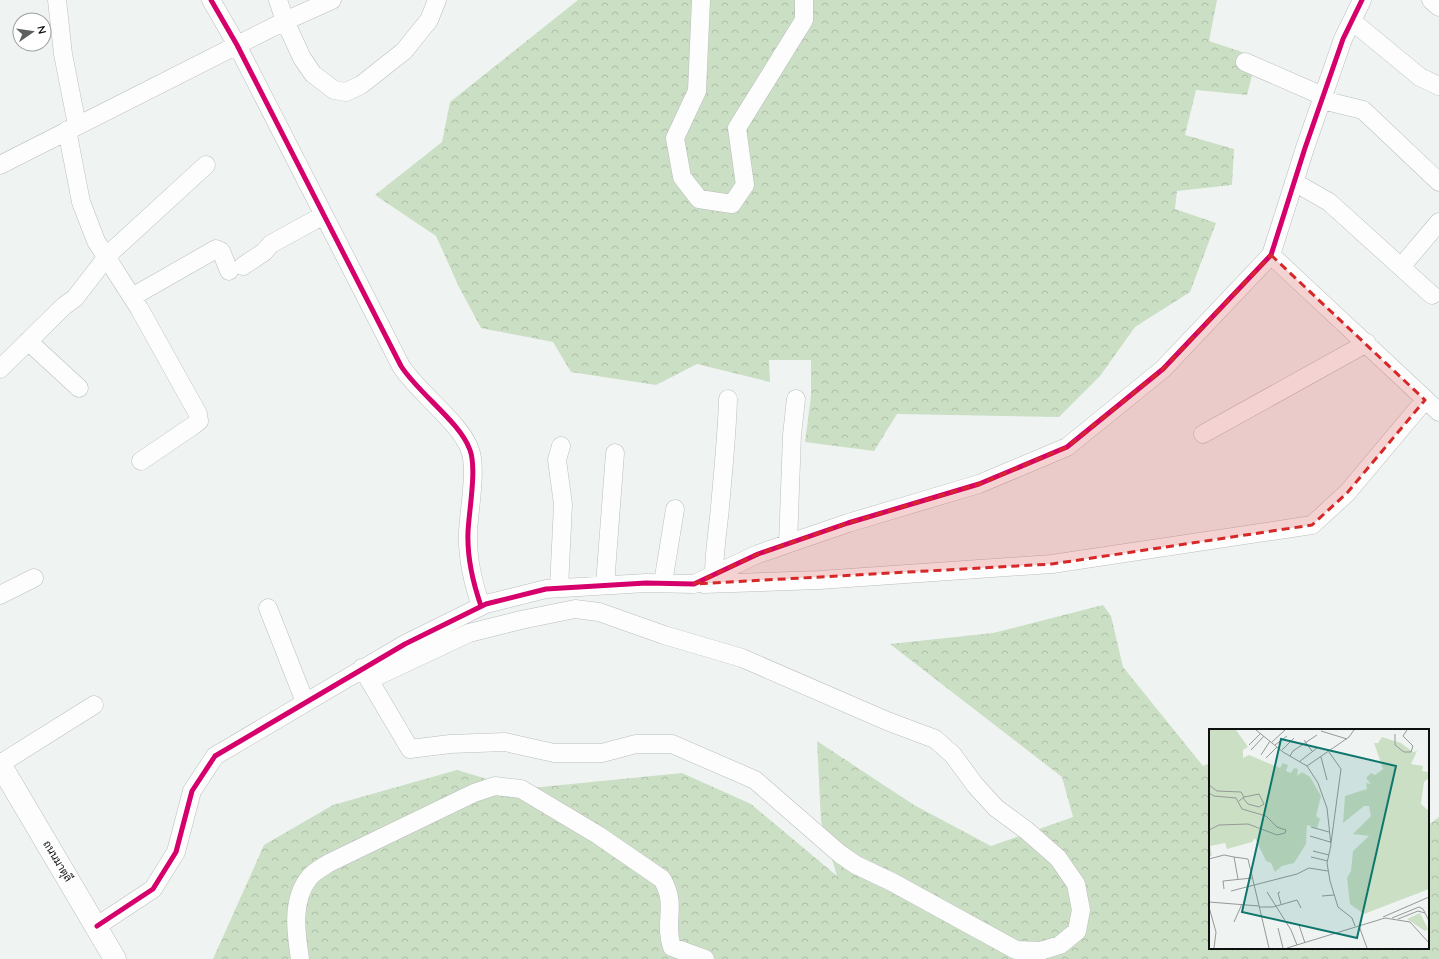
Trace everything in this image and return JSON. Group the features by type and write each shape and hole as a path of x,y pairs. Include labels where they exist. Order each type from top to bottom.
{"main road":[{"name":"ถนนมาตุลี","path":"0,764 97,926 108,956"}],"street":[{"path":"57,0 72,128 85,216 96,241 132,297 198,414 199,421 141,461"},
{"path":"211,0 237,46 401,366 409,379 461,435 470,450 473,463 468,534 472,572 481,606"},
{"path":"278,0 285,21 302,58 313,74 334,90 346,92 366,81 404,52 429,20 437,0"},
{"path":"0,165 285,21 332,0"},
{"path":"701,0 697,91 675,138 682,177 700,199 732,204 745,185 737,128 804,20 804,0"},
{"path":"694,584 758,554 848,523 979,484 1067,446 1163,370 1271,255 1322,98 1343,39 1362,0"},
{"path":"1431,0 1439,7"},
{"path":"1352,21 1420,78 1439,86"},
{"path":"1245,62 1322,98 1363,110 1439,182"},
{"path":"0,369 64,306 75,298 106,258 206,165"},
{"path":"1294,182 1329,202 1432,295"},
{"path":"132,297 216,249 222,251 236,268 264,252 271,244 324,215"},
{"path":"1401,267 1439,222"},
{"path":"1271,255 1439,412"},
{"path":"28,341 79,388"},
{"path":"1203,434 1366,343"},
{"path":"714,575 714,550 720,508 728,399"},
{"path":"788,544 792,435 796,399"},
{"path":"366,674 405,644 481,606 546,589 663,583 694,584 820,580 1052,564 1312,525 1347,493 1425,400"},
{"path":"559,588 563,504 557,460 561,446"},
{"path":"605,586 615,453"},
{"path":"663,583 676,509"},
{"path":"0,595 34,578"},
{"path":"268,608 306,702"},
{"path":"97,926 153,889 176,852 192,791 215,756 306,702 366,674 469,633 575,609 599,612 664,635 742,658 887,721 936,739 953,755 975,785 996,808 1026,830 1058,858 1076,884 1081,910 1077,931 1060,945 1040,951 1016,950 892,882 856,865 840,854 755,780 672,744 636,744 602,753 554,753 505,742 450,744 410,749 366,674"},
{"path":"0,764 94,705"},
{"path":"300,959 296,934 299,896 309,877 329,863 474,793 495,786 522,789 598,835 662,879 668,890 671,905 669,937 672,947 705,959"}],"highlighted area":[{"path":"1271,255 1425,400 1347,493 1312,525 1052,564 694,584 758,554 848,523 979,484 1067,447 1163,369"}],"green space":[{"path":"578,0 1217,0 1209,41 1257,57 1247,95 1196,90 1185,135 1234,149 1232,185 1177,191 1175,209 1216,223 1190,292 1135,327 1100,376 1059,417 897,414 874,451 805,442 811,396 811,360 769,360 770,382 697,364 656,385 571,372 553,342 481,328 459,287 436,236 375,195 442,142 450,102"},
{"path":"1103,605 1111,616 1123,667 1203,766 1209,763 1209,949 1429,949 1429,824 1439,817 1439,959 213,959 264,845 333,805 457,770 521,789 682,773 751,804 837,876 821,821 817,741 914,805 991,846 1073,817 1062,777 890,644 993,633"}],"cycle path":[{"path":"211,0 237,45 401,366 408,376 448,418 465,439 470,450 473,478 468,532 468,551 475,588 481,606"},
{"path":"97,926 153,889 176,852 192,791 215,756 405,644 486,604 546,589 646,583 694,584 758,554 848,523 979,484 1067,447 1163,369 1271,255 1305,148 1343,39 1362,0"}]}
